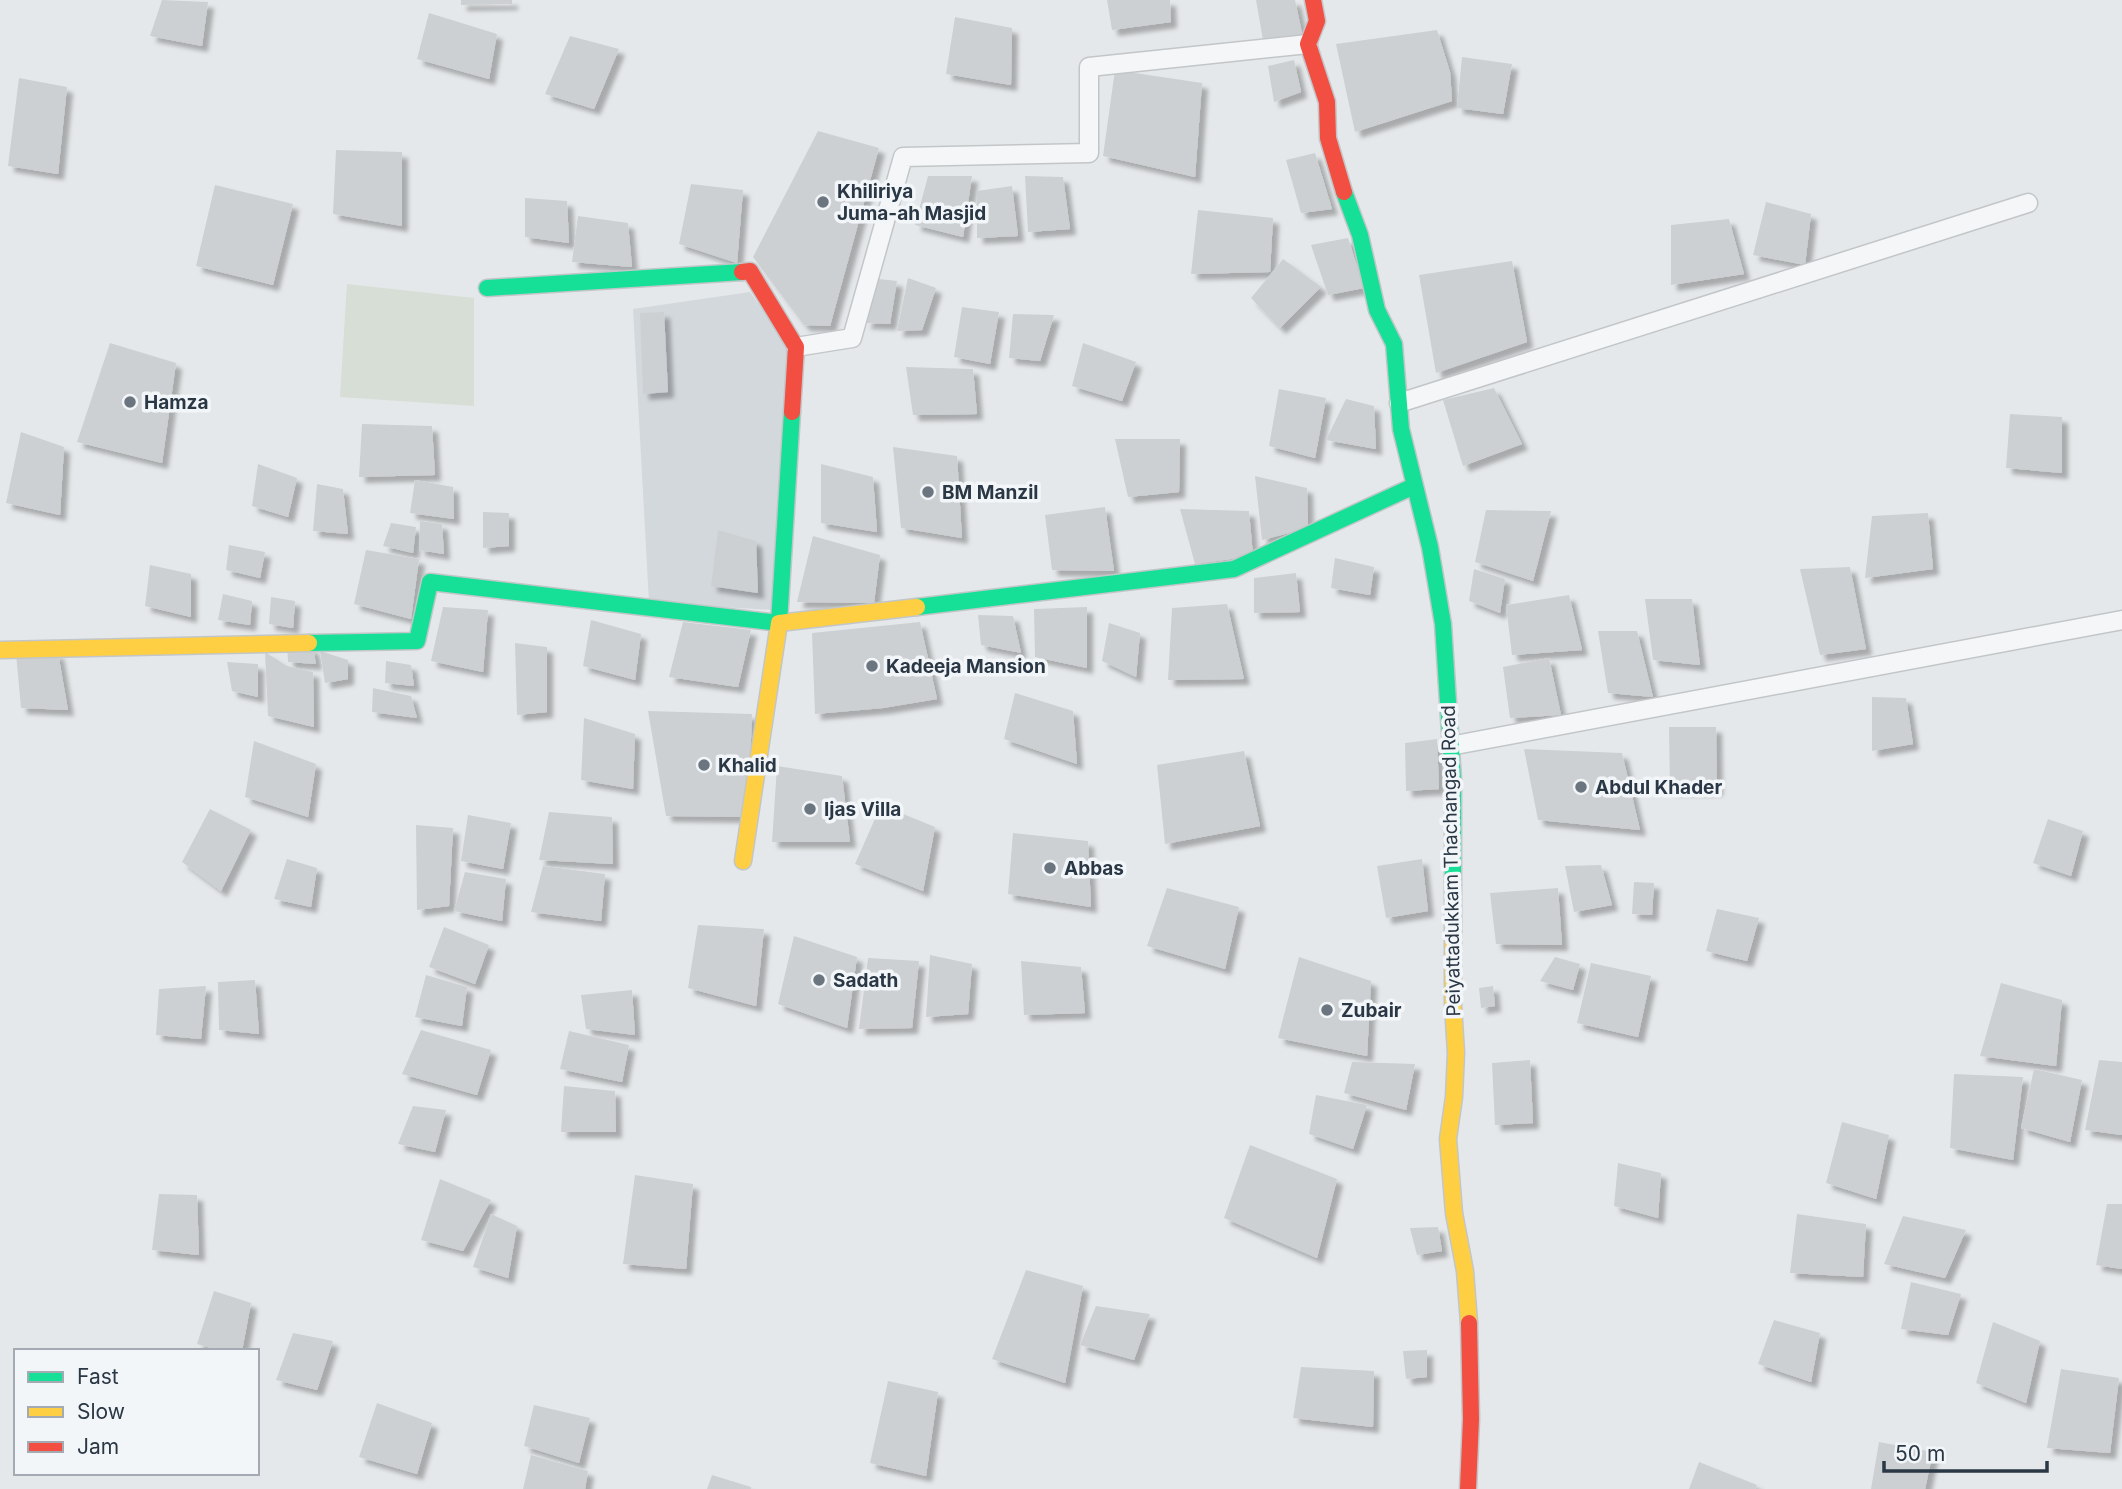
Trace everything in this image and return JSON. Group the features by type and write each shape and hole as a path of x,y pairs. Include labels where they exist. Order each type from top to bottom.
{"street":[{"path":"796,347 852,338 903,157 1089,153 1089,67 1308,44 1317,21 1313,0"},
{"name":"Peiyattadukkam Thachangad Road","path":"1308,44 1327,102 1328,138 1334,164 1360,234 1377,310 1395,344 1401,429 1430,547 1443,624 1453,780 1453,1005 1456,1054 1448,1139 1454,1213 1465,1271 1469,1318 1471,1419 1468,1489"},
{"path":"1399,403 2028,203"},
{"path":"487,288 750,271 796,347 779,623 743,861"},
{"path":"0,650 417,641 430,583 779,623 1234,569 1414,486"},
{"path":"1450,746 2122,620"}],"shaded area":[{"path":"347,284 474,298 474,406 340,397"},
{"path":"750,292 789,347 774,610 649,603 633,309"}],"building":[{"path":"162,0 208,2 202,46 150,36"},
{"path":"461,0 512,0 512,4 461,5"},
{"path":"1107,0 1170,0 1171,22 1112,30"},
{"path":"1256,0 1295,0 1303,38 1263,40"},
{"path":"429,13 497,34 489,79 417,59"},
{"path":"955,17 1012,28 1011,85 946,74"},
{"path":"1437,30 1450,72 1452,101 1355,132 1336,44"},
{"path":"570,36 619,49 594,109 545,94"},
{"path":"1462,57 1512,64 1503,114 1457,108"},
{"path":"1294,60 1301,92 1274,102 1268,66"},
{"path":"1115,70 1202,83 1195,177 1103,156"},
{"path":"19,78 67,87 58,174 8,166"},
{"name":"Khiliriya Juma-ah Masjid","path":"818,131 879,148 830,326 804,325 753,257"},
{"path":"336,150 402,152 402,226 333,214"},
{"path":"1315,153 1332,209 1301,213 1286,160"},
{"path":"928,176 972,176 963,237 915,225"},
{"path":"1025,176 1063,177 1070,229 1028,232"},
{"path":"691,184 743,190 737,263 679,244"},
{"path":"215,185 293,204 273,285 196,266"},
{"path":"1012,186 1018,236 977,238 977,191"},
{"path":"525,198 567,201 569,243 525,237"},
{"path":"1766,202 1811,214 1805,265 1753,255"},
{"path":"1198,210 1273,218 1270,272 1191,274"},
{"path":"578,216 628,223 632,267 572,262"},
{"path":"1729,219 1744,274 1671,285 1671,225"},
{"path":"1348,238 1364,288 1328,295 1311,245"},
{"path":"1283,259 1321,287 1280,328 1251,298"},
{"path":"1512,261 1527,342 1436,373 1419,275"},
{"path":"908,278 936,288 922,330 897,331"},
{"path":"879,279 897,281 890,324 865,323"},
{"path":"962,307 999,312 990,364 954,357"},
{"path":"664,312 668,392 643,394 640,313"},
{"path":"1013,314 1054,315 1040,361 1009,358"},
{"name":"Hamza","path":"110,343 176,363 162,463 77,442"},
{"path":"1083,343 1136,362 1122,401 1072,386"},
{"path":"906,367 973,369 977,414 913,415"},
{"path":"1494,388 1522,444 1463,466 1443,400"},
{"path":"1279,389 1326,398 1315,458 1269,446"},
{"path":"1346,399 1374,406 1376,449 1326,440"},
{"path":"2010,414 2062,417 2062,473 2006,468"},
{"path":"362,424 432,426 435,475 359,477"},
{"path":"21,432 64,447 60,515 6,503"},
{"path":"1115,439 1180,439 1179,492 1128,497"},
{"name":"BM Manzil","path":"893,447 957,456 962,538 901,528"},
{"path":"258,464 297,478 288,517 252,506"},
{"path":"821,464 873,477 877,532 821,523"},
{"path":"1255,476 1307,488 1308,528 1262,540"},
{"path":"415,480 453,487 454,519 410,513"},
{"path":"317,484 343,489 348,534 313,531"},
{"path":"1105,507 1114,571 1052,570 1045,515"},
{"path":"1180,509 1249,511 1253,556 1195,564"},
{"path":"1486,510 1551,511 1533,581 1475,562"},
{"path":"483,512 509,513 509,546 483,548"},
{"path":"1928,513 1933,569 1865,578 1872,516"},
{"path":"420,521 442,524 444,554 419,550"},
{"path":"391,523 416,527 413,553 383,546"},
{"path":"718,530 756,541 758,593 711,586"},
{"path":"813,536 880,555 874,603 797,602"},
{"path":"229,545 265,552 260,578 226,570"},
{"path":"366,550 419,559 411,619 354,604"},
{"path":"1335,558 1374,567 1370,595 1331,588"},
{"path":"150,565 191,574 191,617 145,606"},
{"path":"1850,567 1866,649 1820,655 1800,569"},
{"path":"1474,569 1505,579 1500,613 1469,601"},
{"path":"1296,573 1300,612 1254,613 1254,578"},
{"path":"223,594 252,601 250,625 218,620"},
{"path":"1569,595 1582,650 1512,655 1506,605"},
{"path":"271,597 295,601 293,628 269,624"},
{"path":"1645,599 1692,599 1700,665 1653,660"},
{"path":"1227,604 1244,679 1168,680 1172,608"},
{"path":"443,607 488,610 483,672 431,661"},
{"path":"1087,607 1087,668 1035,657 1034,609"},
{"path":"978,615 1013,616 1021,653 981,645"},
{"path":"591,620 641,634 635,680 583,666"},
{"path":"683,622 751,630 738,687 669,677"},
{"name":"Kadeeja Mansion","path":"920,622 937,699 883,708 815,714 812,633"},
{"path":"1109,623 1140,633 1136,677 1102,661"},
{"path":"1598,631 1637,631 1653,697 1608,693"},
{"path":"515,643 547,647 547,712 517,715"},
{"path":"287,644 313,648 316,664 288,662"},
{"path":"320,651 348,660 348,679 325,683"},
{"path":"265,652 287,666 313,672 314,727 268,716"},
{"path":"16,653 58,653 68,710 21,708"},
{"path":"1549,658 1561,715 1510,718 1503,667"},
{"path":"386,661 411,665 414,686 385,683"},
{"path":"227,662 258,664 258,697 232,691"},
{"path":"373,688 411,696 417,718 372,712"},
{"path":"1015,693 1073,711 1077,764 1004,739"},
{"path":"1872,697 1906,698 1913,744 1872,751"},
{"name":"Khalid","path":"648,711 752,714 748,817 666,816"},
{"path":"584,718 635,734 633,789 581,780"},
{"path":"1669,727 1716,727 1717,790 1670,790"},
{"path":"1437,739 1439,789 1406,791 1405,743"},
{"path":"254,741 316,764 308,817 245,797"},
{"name":"Abdul Khader","path":"1524,749 1622,753 1640,830 1538,820"},
{"path":"1244,751 1260,826 1165,844 1157,765"},
{"name":"Ijas Villa","path":"777,766 842,776 850,842 772,842"},
{"path":"881,805 935,827 923,891 855,864"},
{"path":"210,809 251,830 221,891 182,862"},
{"path":"549,812 612,817 613,864 539,860"},
{"path":"468,815 511,823 503,869 461,861"},
{"path":"2048,819 2083,831 2071,876 2033,863"},
{"path":"416,825 453,828 449,906 417,910"},
{"name":"Abbas","path":"1013,833 1088,841 1091,907 1008,894"},
{"path":"287,859 317,868 311,907 274,899"},
{"path":"1422,859 1428,911 1386,918 1377,866"},
{"path":"1601,865 1612,905 1574,912 1565,866"},
{"path":"543,866 605,874 601,921 531,912"},
{"path":"465,872 506,879 502,921 454,911"},
{"path":"1634,882 1654,883 1652,915 1632,914"},
{"path":"1167,888 1239,907 1225,969 1147,946"},
{"path":"1558,888 1562,945 1496,944 1490,893"},
{"path":"1717,909 1759,918 1747,961 1706,951"},
{"path":"698,925 764,929 756,1006 688,988"},
{"path":"444,927 489,945 475,984 429,967"},
{"name":"Sadath","path":"794,936 857,957 847,1028 778,1004"},
{"path":"930,955 972,964 968,1014 926,1017"},
{"name":"Zubair","path":"1299,957 1371,981 1367,1056 1278,1038"},
{"path":"1555,957 1580,964 1573,990 1540,981"},
{"path":"868,958 919,961 912,1028 859,1029"},
{"path":"1021,961 1081,967 1085,1013 1024,1015"},
{"path":"1591,963 1651,976 1638,1037 1577,1023"},
{"path":"426,975 467,987 462,1026 415,1017"},
{"path":"255,980 259,1034 219,1030 218,982"},
{"path":"2001,983 2062,1000 2056,1066 1980,1056"},
{"path":"206,986 201,1039 156,1035 159,989"},
{"path":"1493,986 1495,1006 1481,1008 1479,988"},
{"path":"632,990 635,1035 586,1029 581,995"},
{"path":"421,1030 491,1050 477,1095 402,1074"},
{"path":"569,1031 629,1045 622,1082 560,1069"},
{"path":"1530,1060 1533,1123 1495,1125 1492,1063"},
{"path":"2099,1060 2122,1062 2122,1135 2085,1130"},
{"path":"1352,1062 1415,1064 1406,1110 1344,1093"},
{"path":"2034,1069 2082,1080 2070,1142 2021,1128"},
{"path":"1954,1074 2023,1077 2013,1160 1950,1148"},
{"path":"564,1086 615,1091 616,1132 561,1132"},
{"path":"1316,1095 1367,1105 1353,1149 1309,1134"},
{"path":"413,1106 446,1110 435,1152 398,1144"},
{"path":"1842,1122 1889,1135 1876,1199 1826,1183"},
{"path":"1250,1145 1337,1179 1317,1258 1224,1218"},
{"path":"1618,1163 1661,1173 1658,1218 1614,1206"},
{"path":"635,1175 693,1184 686,1269 623,1264"},
{"path":"440,1179 491,1200 463,1251 421,1240"},
{"path":"159,1194 197,1195 199,1255 152,1250"},
{"path":"2107,1204 2122,1204 2122,1269 2096,1265"},
{"path":"491,1214 517,1226 508,1278 473,1267"},
{"path":"1797,1214 1866,1224 1863,1277 1790,1273"},
{"path":"1903,1216 1966,1230 1945,1278 1884,1264"},
{"path":"1438,1227 1442,1251 1417,1255 1410,1228"},
{"path":"1026,1270 1083,1286 1065,1383 992,1359"},
{"path":"1911,1282 1961,1294 1948,1335 1901,1329"},
{"path":"214,1291 251,1303 242,1349 214,1349 197,1344"},
{"path":"1096,1306 1150,1314 1134,1360 1080,1345"},
{"path":"1774,1320 1820,1333 1811,1382 1758,1364"},
{"path":"1993,1322 2040,1341 2026,1403 1976,1383"},
{"path":"293,1333 333,1341 317,1390 276,1380"},
{"path":"1427,1350 1427,1377 1406,1379 1403,1351"},
{"path":"1301,1367 1374,1371 1373,1427 1293,1418"},
{"path":"2061,1369 2119,1378 2110,1453 2047,1448"},
{"path":"888,1381 938,1392 926,1476 870,1463"},
{"path":"377,1403 432,1423 417,1474 359,1457"},
{"path":"534,1405 590,1418 579,1463 524,1446"},
{"path":"1879,1442 1933,1452 1925,1489 1871,1489"},
{"path":"531,1455 588,1471 585,1489 523,1489"},
{"path":"1699,1462 1757,1485 1755,1489 1689,1489"},
{"path":"712,1475 751,1487 751,1489 707,1489"}],"traffic: fast":[{"path":"1344,192 1360,235 1377,310 1394,344 1401,429 1430,547 1443,624 1453,780 1453,931"},
{"path":"487,288 742,272"},
{"path":"309,643 417,641 430,582 779,623 792,412"},
{"path":"917,607 1234,569 1414,486"}],"traffic: slow":[{"path":"743,861 779,623 917,607"},
{"path":"0,650 309,643"},
{"path":"1453,931 1456,1053 1448,1139 1454,1213 1465,1271 1469,1323"}],"traffic: jam":[{"path":"1313,0 1317,21 1308,44 1327,102 1328,138 1344,192"},
{"path":"742,272 750,271 796,347 792,412"},
{"path":"1468,1489 1471,1419 1469,1323"}],"place":[{"name":"Khiliriya Juma-ah Masjid","path":"823,202"},
{"name":"Hamza","path":"130,402"},
{"name":"BM Manzil","path":"928,492"},
{"name":"Kadeeja Mansion","path":"872,666"},
{"name":"Khalid","path":"704,765"},
{"name":"Abdul Khader","path":"1581,787"},
{"name":"Ijas Villa","path":"810,809"},
{"name":"Abbas","path":"1050,868"},
{"name":"Sadath","path":"819,980"},
{"name":"Zubair","path":"1327,1010"}]}
